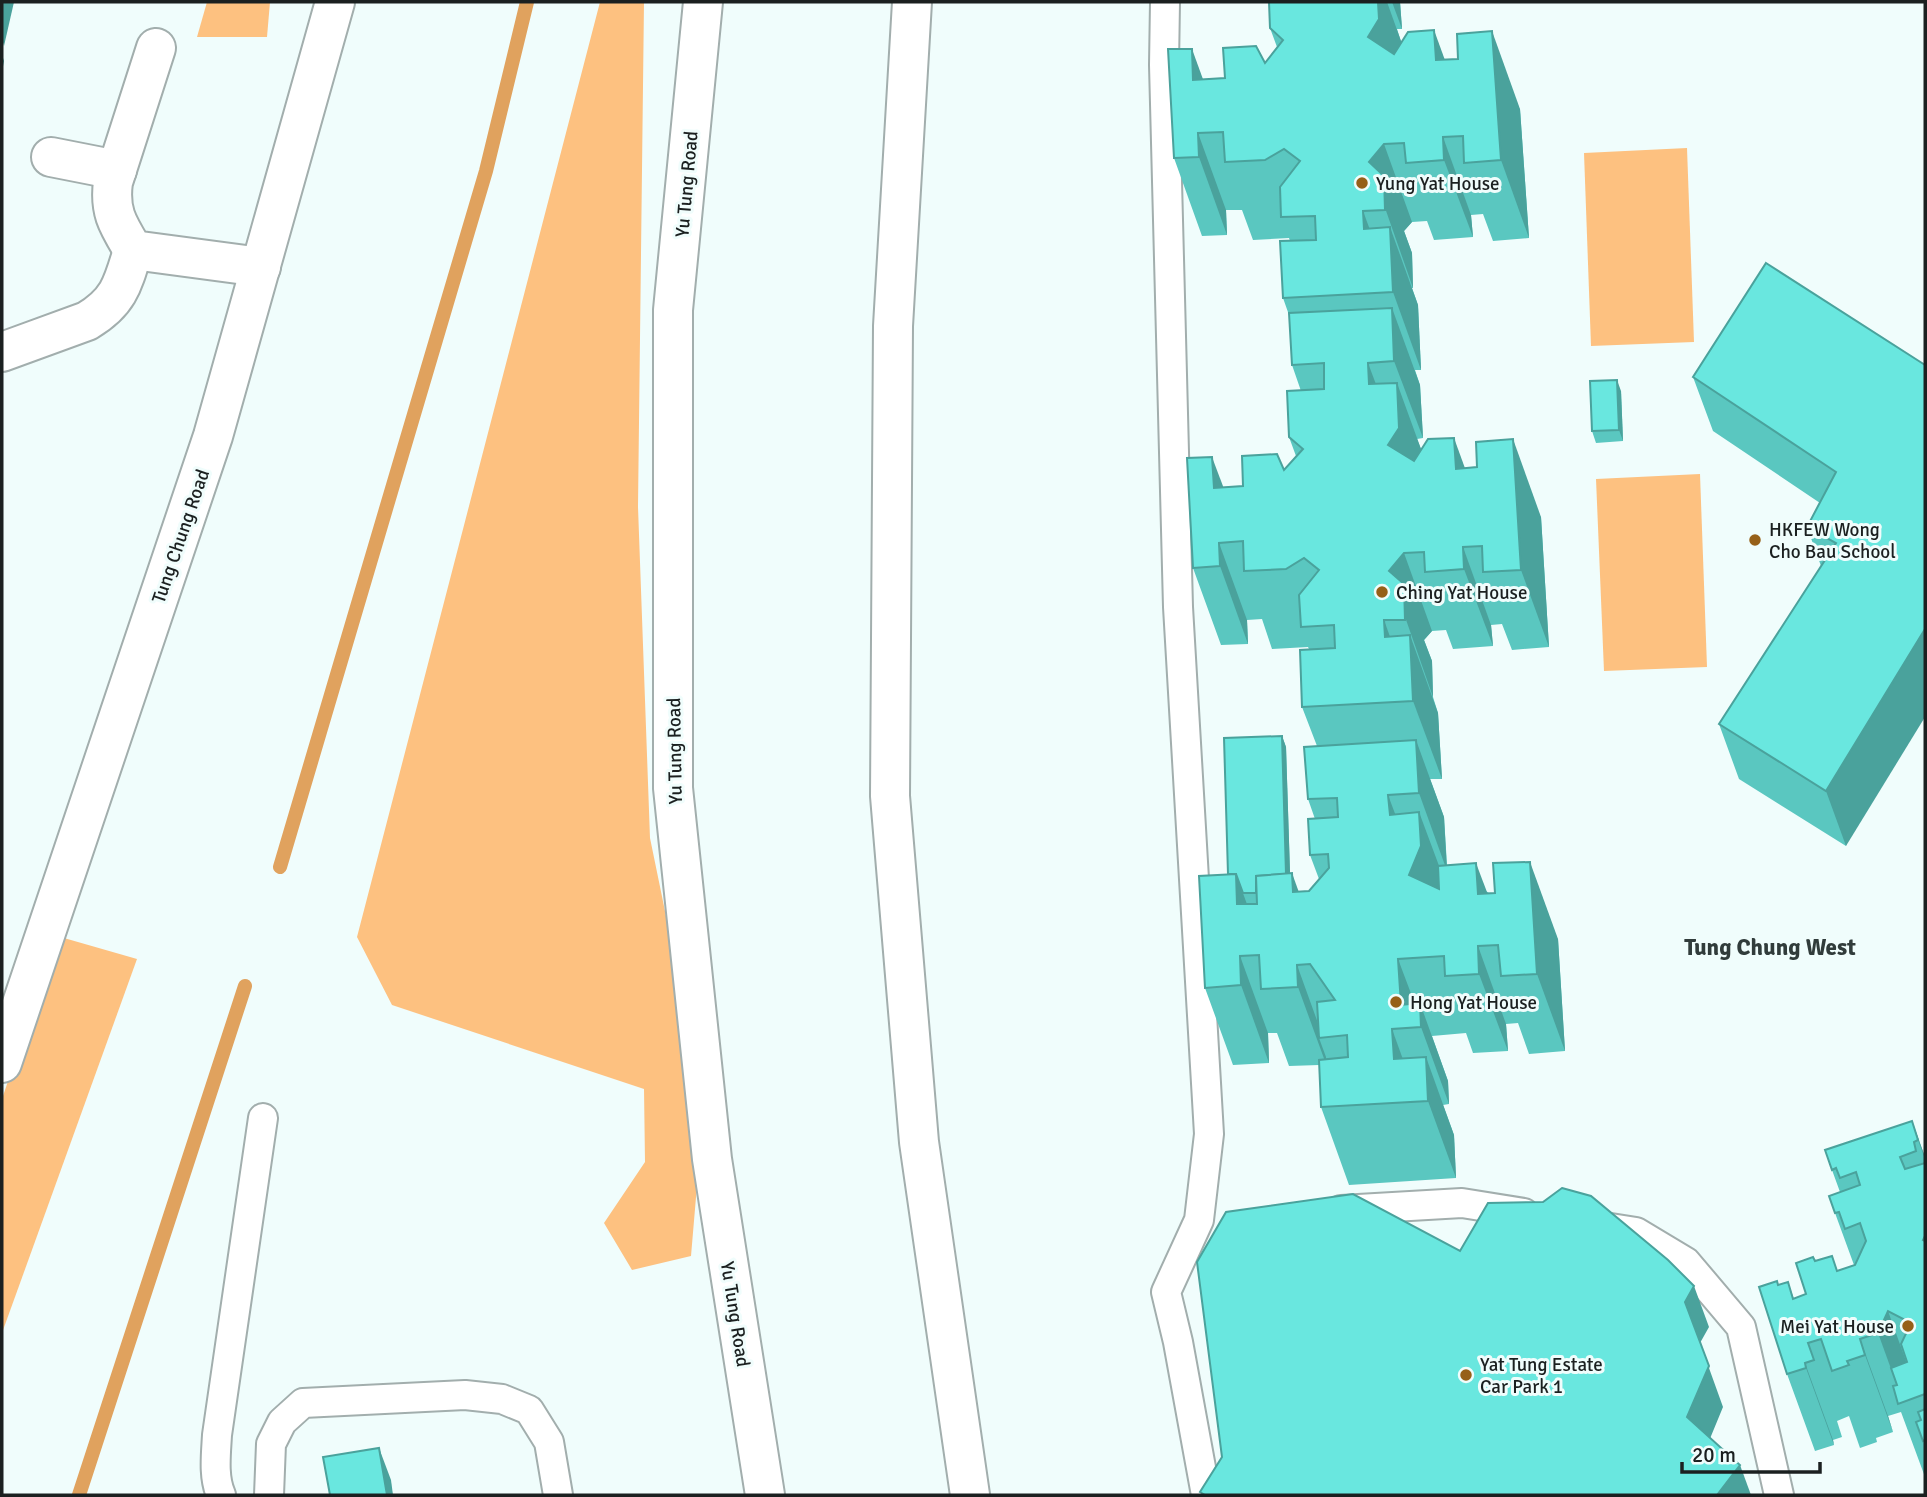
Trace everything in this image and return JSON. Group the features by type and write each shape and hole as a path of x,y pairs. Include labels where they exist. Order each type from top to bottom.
{"main road":[{"name":"Tung Chung Road","path":"2,1063 213,436 335,2"},
{"name":"Yu Tung Road","path":"703,2 673,310 673,788 712,1159 765,1495"},
{"path":"912,2 893,326 890,796 919,1142 970,1495"},
{"path":"2,352 87,321 112,302 121,289 133,250 112,211 112,194 117,170 156,48"},
{"path":"51,157 117,170"},
{"path":"133,250 261,267"}],"lane":[{"path":"1165,2 1164,65 1178,607 1212,1219 1166,1292 1178,1342 1206,1495"},
{"path":"221,1495 215,1462 216,1434 263,1118"},
{"path":"1316,1212 1462,1203 1636,1232 1686,1262 1741,1327 1779,1495"},
{"path":"269,1495 271,1444 282,1422 303,1403 465,1395 502,1399 529,1410 549,1441 558,1495"}],"shaded area":[{"path":"207,2 270,2 267,37 197,37"},
{"path":"600,2 644,2 638,507 650,838 682,994 699,1162 691,1256 632,1270 604,1223 645,1162 644,1089 392,1005 357,937"},
{"path":"1687,148 1694,342 1591,346 1584,153"},
{"path":"1700,474 1707,667 1604,671 1596,479"},
{"path":"57,936 137,959 2,1333 2,1099"}],"building":[{"path":"1269,2 1378,2 1379,19 1368,37 1394,54 1408,32 1434,30 1436,60 1458,59 1457,34 1492,31 1501,160 1464,163 1463,136 1443,137 1444,160 1406,163 1404,143 1384,144 1369,162 1384,176 1385,210 1363,211 1364,229 1390,227 1393,292 1283,298 1280,241 1316,240 1315,216 1281,217 1280,187 1300,161 1284,149 1265,160 1225,162 1223,132 1198,133 1199,157 1174,158 1168,49 1192,49 1193,80 1225,78 1223,48 1256,46 1265,63 1283,40 1270,28"},
{"path":"1766,263 1925,365 1925,629 1826,791 1719,724 1836,543 1807,527 1836,472 1693,377"},
{"path":"1392,308 1394,361 1368,363 1369,384 1397,383 1399,428 1388,445 1414,461 1428,439 1454,438 1456,469 1477,467 1476,442 1513,439 1521,570 1483,572 1482,546 1463,547 1464,569 1425,572 1424,552 1404,553 1389,571 1404,584 1405,620 1384,620 1385,637 1410,635 1413,701 1302,707 1300,650 1335,648 1334,625 1301,627 1299,595 1319,570 1304,558 1286,569 1244,571 1243,541 1219,543 1220,566 1193,568 1187,458 1212,457 1214,488 1243,486 1242,456 1277,454 1284,470 1303,449 1289,437 1287,391 1324,389 1324,363 1292,365 1289,313"},
{"path":"1617,380 1619,430 1592,431 1590,381"},
{"path":"1282,736 1286,874 1256,876 1256,893 1243,893 1236,874 1228,874 1224,738"},
{"path":"1416,740 1419,793 1388,795 1390,815 1419,812 1421,846 1409,875 1439,889 1438,866 1476,863 1478,894 1495,893 1493,863 1530,862 1537,974 1501,976 1498,945 1478,946 1479,974 1445,976 1444,956 1398,959 1401,1005 1420,1003 1421,1027 1392,1029 1394,1059 1426,1057 1428,1101 1321,1107 1319,1060 1348,1057 1347,1035 1319,1038 1317,1002 1335,1000 1310,964 1297,965 1298,987 1261,989 1259,955 1240,956 1241,985 1205,988 1199,876 1236,874 1237,904 1257,904 1256,876 1292,873 1293,892 1309,891 1329,868 1328,854 1310,855 1308,819 1338,817 1337,798 1308,799 1304,747"},
{"path":"1912,1121 1918,1140 1914,1142 1916,1151 1900,1157 1905,1169 1925,1163 1925,1394 1898,1404 1893,1386 1897,1385 1891,1368 1907,1362 1901,1344 1911,1323 1888,1311 1878,1333 1860,1339 1865,1355 1847,1361 1849,1365 1832,1371 1821,1339 1808,1343 1814,1360 1805,1363 1806,1368 1787,1374 1759,1287 1777,1281 1778,1285 1788,1282 1793,1299 1806,1294 1796,1263 1813,1257 1815,1261 1832,1256 1837,1271 1855,1265 1866,1241 1860,1223 1845,1229 1829,1196 1860,1185 1856,1172 1840,1178 1836,1168 1832,1170 1825,1150"},
{"name":"Yat Tung Estate Car Park 1","path":"1562,1188 1591,1196 1668,1260 1694,1286 1685,1302 1709,1366 1687,1417 1740,1465 1717,1495 1205,1495 1200,1492 1222,1457 1197,1262 1226,1212 1353,1194 1460,1251 1488,1203 1543,1202"},
{"path":"1925,1409 1923,1441 1916,1422 1921,1420 1918,1412"},
{"path":"379,1448 387,1495 330,1495 323,1457"}],"waterway":[{"path":"280,867 486,171 527,2"},
{"path":"79,1495 245,986"}],"place":[{"name":"Yung Yat House","path":"1362,183"},
{"name":"HKFEW Wong Cho Bau School","path":"1755,540"},
{"name":"Ching Yat House","path":"1382,592"},
{"name":"Hong Yat House","path":"1396,1002"},
{"name":"Mei Yat House","path":"1908,1326"},
{"name":"Yat Tung Estate Car Park 1","path":"1466,1375"}],"district":[{"name":"Tung Chung West","path":"1770,947"}]}
